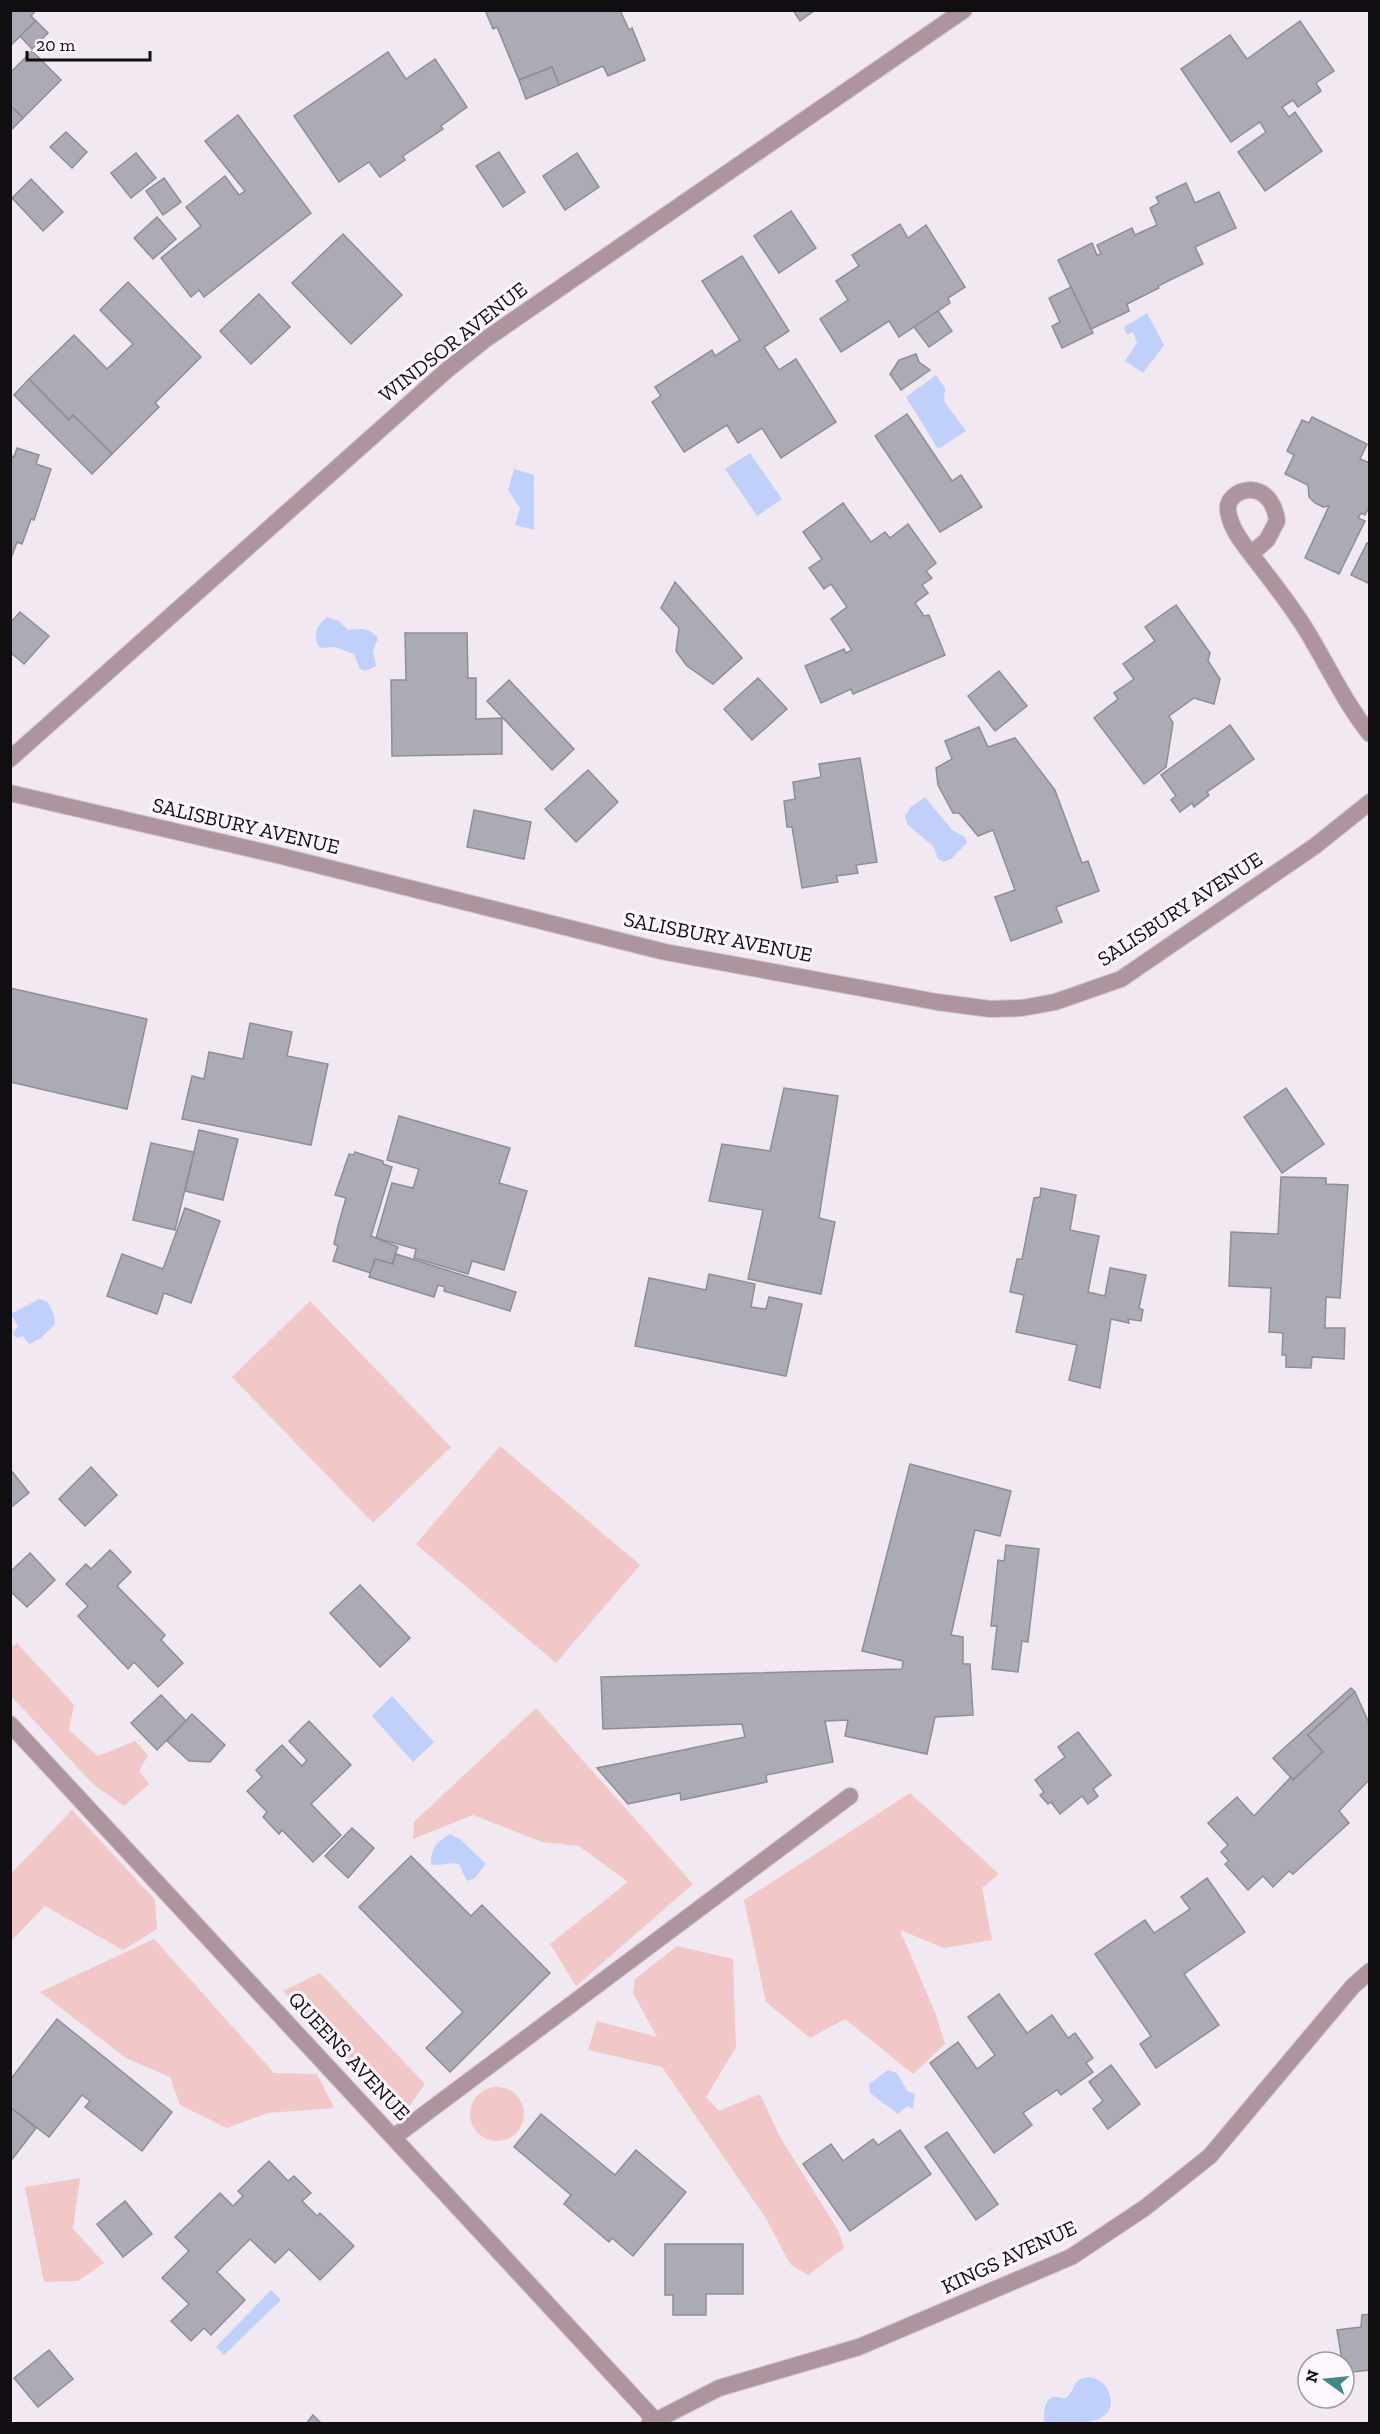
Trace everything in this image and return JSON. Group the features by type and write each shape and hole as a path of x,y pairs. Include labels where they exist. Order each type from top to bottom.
{"street":[{"name":"WINDSOR AVENUE","path":"10,759 438,378 486,339 964,10"},
{"path":"1251,554 1286,599 1355,716 1370,734"},
{"name":"SALISBURY AVENUE","path":"10,794 277,855 665,952 937,1002 990,1009 1022,1008 1055,1002 1121,979 1315,846 1370,802"},
{"name":"QUEENS AVENUE","path":"10,1724 394,2137 652,2421"},
{"path":"394,2137 850,1796"},
{"name":"KINGS AVENUE","path":"652,2421 718,2388 859,2348 1071,2257 1146,2206 1210,2156 1353,1986 1370,1971"}],"shaded area":[{"path":"310,1301 451,1447 373,1523 232,1377"},
{"path":"500,1446 640,1565 556,1663 416,1544"},
{"path":"17,1643 74,1705 69,1730 98,1756 135,1741 148,1755 139,1771 149,1784 124,1806 94,1785 11,1696 11,1647"},
{"path":"536,1708 693,1884 576,1986 550,1944 628,1882 579,1846 542,1842 473,1815 413,1839 414,1822"},
{"path":"910,1793 999,1874 982,1888 992,1940 944,1948 900,1930 936,2015 945,2044 913,2074 845,2019 810,2038 766,2002 744,1900"},
{"path":"72,1810 155,1900 157,1929 123,1950 45,1906 11,1941 11,1874"},
{"path":"154,1939 274,2073 317,2074 334,2108 267,2113 227,2128 180,2105 170,2077 126,2058 40,1992"},
{"path":"677,1946 733,1959 736,2047 706,2097 719,2111 760,2094 780,2137 838,2230 844,2248 808,2275 790,2264 767,2220 662,2067 588,2050 597,2021 657,2037 633,1993 635,1979"},
{"path":"320,1973 425,2084 401,2118 283,1991"},
{"path":"492,2087 502,2087 512,2091 520,2099 524,2114 520,2129 512,2137 502,2141 492,2141 482,2137 474,2129 470,2119 470,2109 474,2099 482,2091"},
{"path":"80,2178 73,2229 104,2263 78,2281 44,2282 25,2187"}],"water":[{"path":"1147,313 1164,345 1143,373 1125,361 1137,343 1133,332 1127,335 1124,327"},
{"path":"936,375 945,388 944,401 966,431 938,449 906,397"},
{"path":"750,453 782,499 757,516 725,469"},
{"path":"514,469 534,475 534,530 515,525 520,508 508,490"},
{"path":"327,617 339,621 348,630 372,632 378,638 373,651 376,666 365,671 360,669 354,654 335,647 320,648 316,639 316,631"},
{"path":"925,797 952,830 965,837 967,843 951,859 944,862 938,859 934,847 907,824 905,816 911,807"},
{"path":"39,1299 48,1302 55,1324 41,1338 29,1344 23,1336 16,1338 13,1333 18,1326 11,1314"},
{"path":"392,1696 434,1742 413,1762 372,1716"},
{"path":"450,1834 460,1839 486,1864 475,1878 467,1881 459,1864 431,1864 432,1853 436,1846"},
{"path":"888,2070 897,2073 907,2091 915,2094 913,2109 907,2106 898,2114 870,2093 869,2084"},
{"path":"271,2290 281,2300 224,2355 216,2347"},
{"path":"1090,2377 1103,2383 1109,2391 1111,2406 1106,2414 1098,2419 1076,2424 1044,2423 1045,2407 1049,2400 1056,2397 1066,2398 1077,2381"}],"building":[{"path":"10,10 36,10 31,16 36,21 11,45"},
{"path":"485,10 620,10 629,30 632,28 645,60 608,76 603,66 559,85 552,67 519,80 497,27 493,29"},
{"path":"793,10 815,10 800,21"},
{"path":"36,21 48,33 32,49 20,36"},
{"path":"1300,21 1334,71 1316,83 1321,91 1298,107 1293,100 1282,107 1289,117 1295,112 1322,151 1265,191 1238,152 1266,132 1260,122 1231,142 1181,69 1230,35 1247,59"},
{"path":"32,51 61,80 23,118 10,105 10,73"},
{"path":"388,52 406,79 435,59 467,107 441,126 443,129 403,156 405,160 380,177 369,162 339,182 294,116"},
{"path":"552,67 559,85 526,99 519,80"},
{"path":"10,105 23,118 11,130 10,130"},
{"path":"238,115 311,213 204,297 199,290 191,297 161,258 201,226 186,207 225,176 239,195 245,191 205,141"},
{"path":"66,132 87,152 72,168 50,147"},
{"path":"499,152 525,192 503,207 476,166"},
{"path":"136,153 156,178 131,198 111,173"},
{"path":"577,153 599,187 565,210 543,176"},
{"path":"164,178 181,202 163,215 146,191"},
{"path":"31,179 63,212 43,231 12,198"},
{"path":"1186,183 1195,203 1219,192 1236,228 1195,247 1203,264 1158,286 1159,288 1127,304 1129,311 1091,329 1058,260 1092,243 1097,255 1101,254 1097,245 1132,228 1135,235 1157,225 1150,208 1159,203 1156,197"},
{"path":"791,211 816,248 779,273 754,236"},
{"path":"157,217 176,239 153,259 134,238"},
{"path":"900,224 908,238 926,225 965,287 948,298 950,303 899,337 889,321 841,352 820,319 848,300 836,281 859,266 852,255"},
{"path":"343,234 402,295 351,344 292,283"},
{"path":"742,256 789,331 764,347 779,370 796,359 836,422 781,458 762,428 738,443 727,425 684,452 652,402 661,396 655,387 712,350 715,356 740,340 702,281"},
{"path":"128,282 201,357 155,403 159,407 112,454 73,415 69,420 29,379 74,335 107,369 133,344 100,310"},
{"path":"1071,287 1093,333 1062,348 1052,326 1060,322 1049,298"},
{"path":"259,294 290,327 251,364 220,331"},
{"path":"938,311 952,331 929,347 914,327"},
{"path":"916,354 919,362 930,370 901,390 890,374 899,360"},
{"path":"29,379 69,420 73,415 112,454 92,474 14,395"},
{"path":"907,414 952,481 961,475 982,507 940,532 875,436"},
{"path":"1312,417 1367,444 1360,459 1370,463 1370,505 1365,515 1361,513 1358,518 1365,521 1339,574 1305,558 1329,506 1323,507 1315,503 1309,497 1308,485 1285,474 1294,455 1287,451 1302,420 1309,423"},
{"path":"17,448 39,455 36,464 51,469 34,520 31,519 22,544 17,542 10,561 10,455 14,457"},
{"path":"843,503 871,542 885,532 890,538 908,524 936,563 926,571 932,578 922,585 928,593 915,603 924,616 929,615 945,655 853,694 851,689 821,703 805,666 844,649 846,653 852,650 831,619 847,607 831,584 824,589 809,568 822,559 803,532"},
{"path":"1367,543 1370,544 1370,584 1351,575"},
{"path":"675,582 742,658 713,684 687,666 676,651 679,628 661,608"},
{"path":"1176,605 1210,653 1208,661 1220,679 1214,704 1194,698 1169,716 1173,723 1166,767 1144,784 1094,718 1118,699 1114,693 1134,679 1123,664 1155,641 1145,627"},
{"path":"20,612 49,636 24,664 10,652 10,623"},
{"path":"405,633 467,633 468,678 476,678 476,719 502,718 502,754 392,756 391,680 406,680"},
{"path":"999,671 1027,706 995,731 968,696"},
{"path":"758,678 787,709 752,740 724,709"},
{"path":"509,680 574,749 552,770 487,701"},
{"path":"1230,725 1254,759 1207,792 1209,795 1194,807 1192,803 1180,812 1171,800 1176,796 1161,775"},
{"path":"979,727 988,747 1015,738 1055,790 1082,863 1088,861 1099,891 1056,907 1062,922 1011,941 995,897 1015,890 993,830 978,836 959,813 953,813 938,785 936,768 952,759 945,741"},
{"path":"860,758 877,862 856,865 858,873 836,876 838,882 802,888 792,827 787,827 784,801 795,799 793,782 821,777 819,764"},
{"path":"588,770 618,802 576,842 545,809"},
{"path":"474,810 531,822 524,859 467,847"},
{"path":"10,988 147,1019 127,1109 10,1082"},
{"path":"250,1023 292,1032 287,1056 328,1064 311,1145 182,1119 192,1076 204,1079 209,1052 243,1059"},
{"path":"784,1088 838,1096 819,1218 835,1222 821,1294 748,1279 763,1210 709,1201 722,1144 770,1151"},
{"path":"1286,1088 1324,1144 1282,1173 1244,1117"},
{"path":"399,1116 510,1148 499,1183 527,1191 504,1270 472,1261 468,1274 414,1258 416,1249 376,1238 392,1183 413,1188 419,1169 387,1160"},
{"path":"199,1130 238,1139 223,1200 185,1191"},
{"path":"151,1143 194,1152 175,1230 133,1220"},
{"path":"355,1152 383,1161 383,1164 392,1167 371,1236 398,1247 392,1264 375,1259 371,1273 333,1261 338,1246 334,1244 346,1198 335,1195 349,1154 354,1155"},
{"path":"1281,1177 1326,1178 1326,1184 1348,1185 1340,1298 1326,1297 1325,1328 1345,1328 1344,1359 1312,1357 1311,1368 1286,1367 1286,1355 1282,1355 1283,1333 1269,1332 1271,1288 1229,1286 1231,1232 1278,1234"},
{"path":"1041,1188 1076,1195 1070,1230 1099,1236 1088,1292 1105,1296 1110,1268 1146,1275 1139,1308 1143,1310 1141,1321 1128,1319 1129,1323 1111,1319 1100,1388 1069,1380 1077,1345 1016,1332 1024,1295 1010,1292 1017,1259 1022,1259 1034,1198 1040,1197"},
{"path":"185,1208 220,1221 191,1303 164,1293 157,1314 107,1296 122,1254 163,1269"},
{"path":"396,1254 516,1292 510,1311 444,1291 445,1287 438,1285 434,1297 369,1277 375,1259 393,1264"},
{"path":"709,1274 755,1284 751,1307 766,1309 769,1297 802,1304 786,1376 635,1346 649,1278 706,1290"},
{"path":"910,1464 1011,1491 1000,1536 975,1530 951,1635 963,1637 963,1664 970,1664 973,1715 935,1717 927,1754 845,1736 848,1720 825,1721 833,1762 766,1775 767,1782 681,1800 680,1793 628,1804 597,1768 745,1737 742,1724 603,1729 601,1677 902,1669 903,1661 862,1651"},
{"path":"91,1467 117,1495 85,1526 59,1499"},
{"path":"10,1469 29,1493 10,1508"},
{"path":"1006,1545 1039,1549 1028,1642 1022,1641 1018,1672 992,1669 997,1626 991,1626 998,1560 1004,1561"},
{"path":"110,1550 131,1572 117,1586 165,1635 161,1640 183,1663 158,1687 134,1662 128,1669 78,1616 88,1606 66,1584 86,1564 91,1569"},
{"path":"30,1553 55,1580 27,1607 10,1591 10,1572"},
{"path":"360,1585 410,1638 380,1667 330,1613"},
{"path":"1351,1688 1355,1692 1308,1735 1323,1752 1293,1780 1273,1758"},
{"path":"1355,1692 1370,1725 1370,1779 1339,1811 1349,1823 1293,1874 1289,1871 1273,1887 1263,1876 1248,1890 1225,1864 1229,1861 1221,1852 1228,1845 1208,1823 1237,1797 1254,1816 1291,1777 1293,1780 1323,1752 1308,1735"},
{"path":"161,1695 186,1721 157,1750 131,1723"},
{"path":"192,1714 225,1745 210,1762 189,1761 167,1741"},
{"path":"309,1721 351,1765 311,1804 341,1835 313,1862 282,1830 279,1834 263,1817 267,1812 247,1791 262,1777 256,1770 282,1745 302,1766 307,1760 289,1741"},
{"path":"1078,1732 1111,1775 1093,1789 1098,1796 1088,1804 1082,1796 1060,1814 1051,1802 1048,1804 1040,1795 1044,1792 1035,1780 1065,1757 1058,1747"},
{"path":"352,1828 374,1848 348,1878 325,1856"},
{"path":"411,1856 471,1916 482,1905 550,1973 450,2072 426,2048 463,2012 359,1907"},
{"path":"1207,1878 1245,1932 1184,1974 1219,2025 1156,2068 1140,2044 1151,2036 1095,1954 1145,1920 1154,1933 1190,1909 1181,1897"},
{"path":"999,1994 1027,2033 1052,2015 1068,2038 1075,2033 1093,2058 1086,2063 1093,2072 1061,2095 1057,2090 1023,2113 1032,2125 994,2153 930,2063 958,2042 977,2069 995,2055 968,2017"},
{"path":"57,2019 172,2112 142,2151 85,2107 90,2101 82,2095 49,2137 10,2107 10,2080"},
{"path":"1111,2065 1140,2104 1108,2129 1093,2109 1103,2101 1089,2082"},
{"path":"10,2107 36,2128 10,2162"},
{"path":"541,2114 615,2175 636,2150 686,2192 633,2256 612,2238 609,2242 564,2204 571,2195 514,2147"},
{"path":"900,2130 931,2174 850,2231 803,2164 831,2144 843,2161 873,2139 878,2145"},
{"path":"947,2132 998,2204 976,2220 925,2147"},
{"path":"269,2161 288,2181 294,2176 311,2193 302,2201 317,2216 320,2213 354,2246 320,2280 289,2249 275,2263 250,2239 217,2272 245,2300 211,2335 204,2328 191,2341 171,2321 189,2304 162,2278 189,2251 175,2237 220,2193 233,2206 243,2196 238,2191"},
{"path":"125,2201 152,2234 123,2257 97,2224"},
{"path":"665,2244 743,2244 743,2294 706,2294 706,2315 673,2315 673,2295 665,2295"},
{"path":"1370,2314 1370,2370 1356,2372 1356,2350 1340,2350 1337,2330 1361,2327 1362,2315"},
{"path":"49,2350 73,2379 38,2407 14,2378"},
{"path":"313,2415 322,2424 306,2424"}]}
